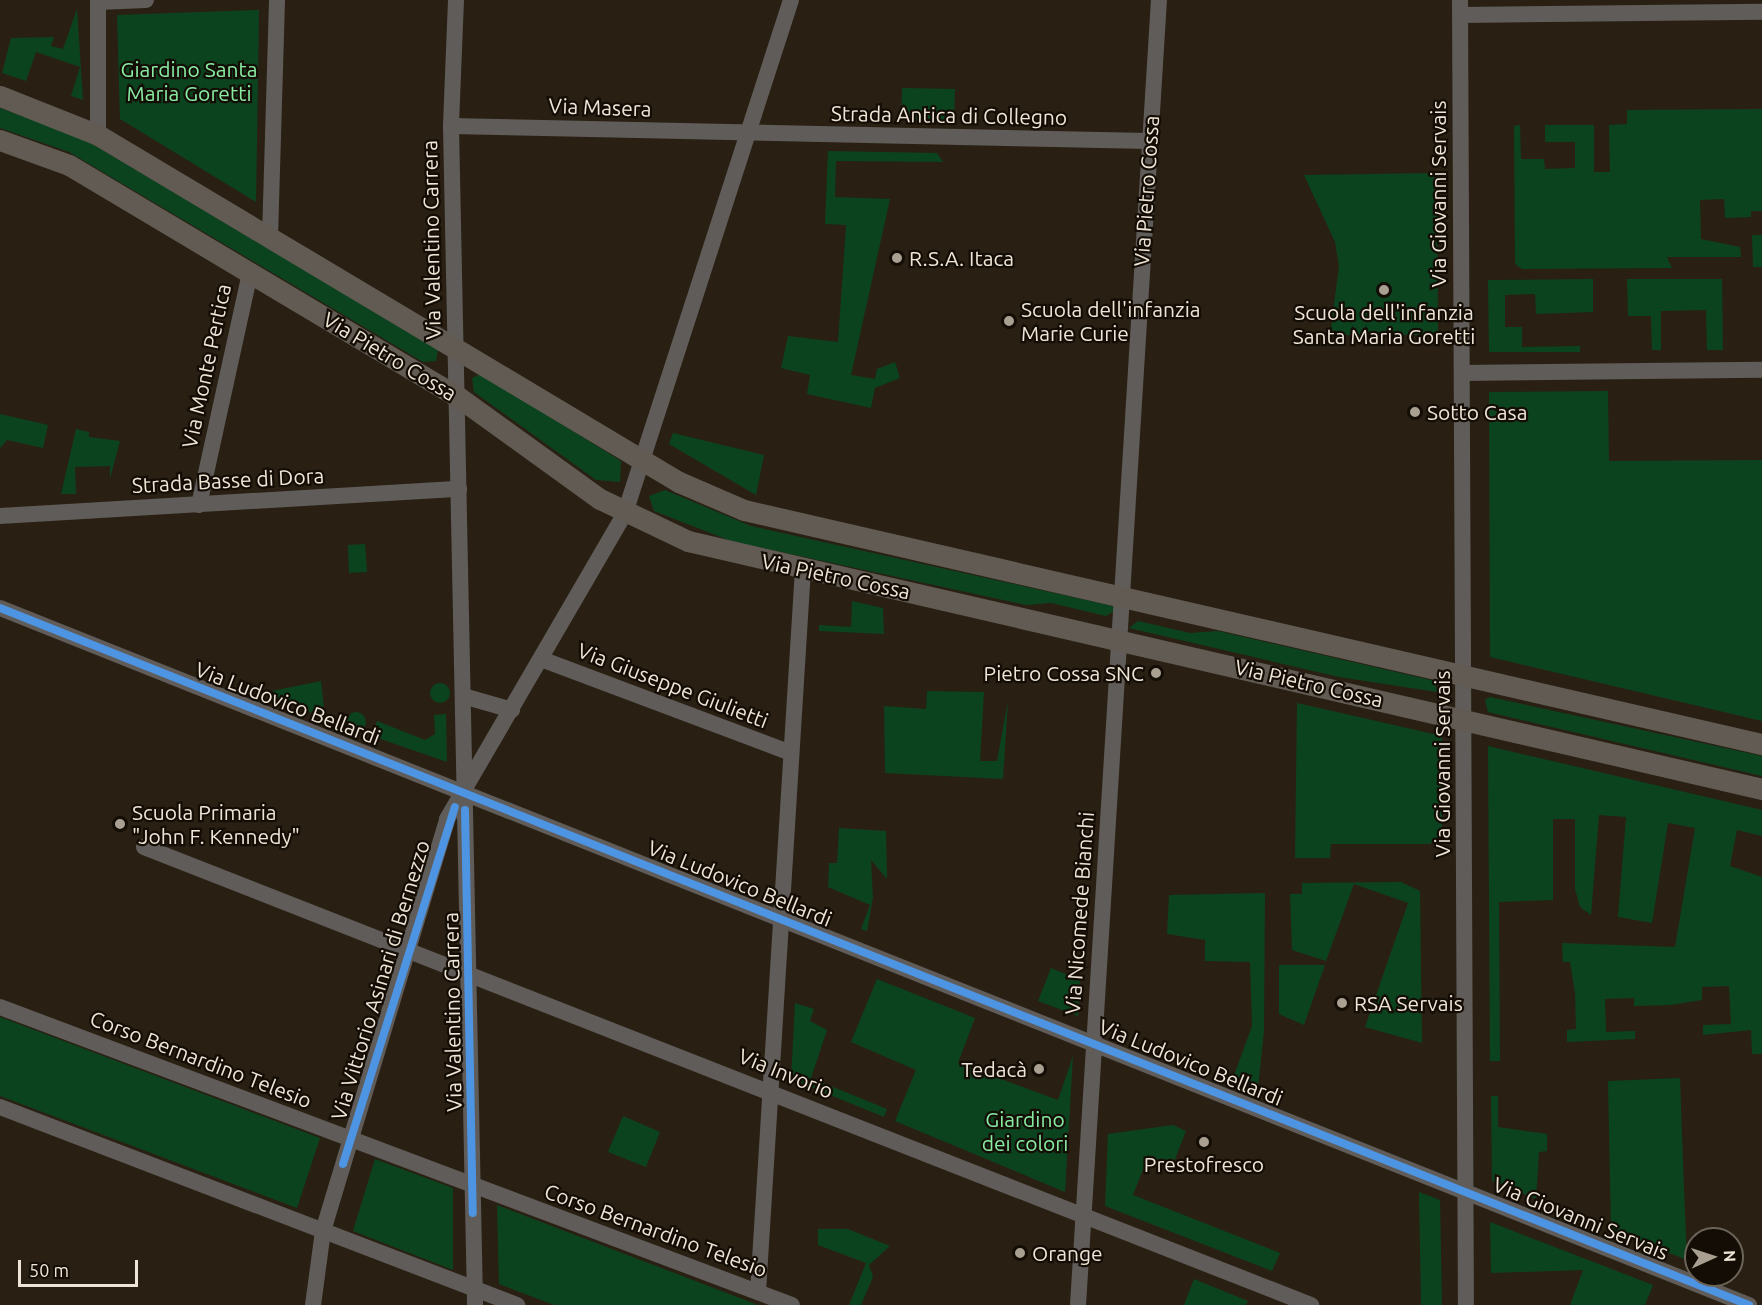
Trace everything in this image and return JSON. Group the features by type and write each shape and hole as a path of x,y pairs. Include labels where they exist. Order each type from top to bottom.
{"main road":[{"name":"Via Pietro Cossa","path":"0,96 98,135 456,346 642,460 744,510 1762,744"},
{"name":"Via Pietro Cossa","path":"0,140 69,165 457,396 625,513 713,549 1119,638 1762,789"}],"street":[{"path":"98,135 98,1 147,0"},
{"path":"270,237 277,0"},
{"name":"Via Valentino Carrera","path":"456,0 451,126 470,974 474,1297"},
{"path":"625,513 791,0"},
{"name":"Via Pietro Cossa","path":"1121,597 1160,0"},
{"name":"Via Giovanni Servais","path":"1466,1305 1460,7 1762,12"},
{"name":"Via Masera","path":"451,126 749,134"},
{"name":"Strada Antica di Collegno","path":"749,134 1149,141"},
{"name":"Via Monte Pertica","path":"199,505 250,273"},
{"path":"1462,373 1762,370"},
{"name":"Strada Basse di Dora","path":"0,516 459,489"},
{"name":"Via Vittorio Asinari di Bernezzo","path":"314,1305 323,1231 447,819 625,513"},
{"path":"758,1292 802,568"},
{"name":"Via Nicomede Bianchi","path":"1078,1305 1121,597"},
{"name":"Via Ludovico Bellardi","path":"0,608 465,791 1465,1191"},
{"name":"Via Giuseppe Giulietti","path":"541,659 790,753"},
{"path":"463,696 512,710"},
{"name":"Via Vittorio Asinari di Bernezzo","path":"144,847 408,949"},
{"name":"Via Valentino Carrera","path":"408,949 470,974"},
{"name":"Via Invorio","path":"470,974 771,1091 1083,1219"},
{"name":"Corso Bernardino Telesio","path":"0,1007 792,1305"},
{"path":"0,1107 323,1231 474,1297 517,1305"},
{"name":"Via Giovanni Servais","path":"1465,1191 1749,1305"},
{"path":"1083,1219 1311,1305"}],"green space":[{"path":"77,9 83,100 71,96 80,67 36,52 26,81 2,73 11,38 54,37 51,46 63,49"},
{"name":"Giardino Santa Maria Goretti","path":"259,10 256,202 120,119 117,15"},
{"path":"902,88 955,89 954,122 901,120"},
{"path":"0,108 84,139 438,350 436,361 423,362 69,152 0,128"},
{"path":"1762,109 1762,211 1751,211 1751,217 1725,218 1724,199 1700,200 1701,239 1740,247 1741,257 1667,257 1672,268 1522,269 1515,264 1514,126 1520,125 1521,159 1544,159 1545,169 1575,168 1575,142 1545,142 1545,125 1594,125 1594,172 1610,172 1609,125 1627,124 1627,110"},
{"path":"828,151 937,153 943,162 836,161 835,197 890,199 851,375 875,379 877,369 895,362 900,378 875,388 871,408 807,394 810,375 781,368 788,336 838,342 846,225 825,224"},
{"path":"1437,173 1438,335 1330,335 1339,266 1335,242 1304,175"},
{"path":"1752,235 1762,235 1762,267 1753,267"},
{"path":"1593,279 1593,312 1536,314 1535,294 1505,295 1505,327 1522,327 1522,347 1580,346 1580,352 1489,352 1488,280"},
{"path":"1627,279 1722,279 1723,350 1707,350 1706,310 1661,311 1661,350 1652,350 1651,316 1628,316"},
{"path":"481,374 621,461 620,482 596,480 474,392 472,378"},
{"path":"1608,391 1609,461 1762,460 1762,721 1490,657 1489,392"},
{"path":"0,414 48,425 43,448 7,440 0,448"},
{"path":"76,429 89,432 89,437 120,441 110,479 110,466 75,467 76,494 61,494"},
{"path":"673,433 764,455 756,495 669,444"},
{"path":"665,490 751,526 1113,606 1114,611 1106,616 1051,603 1026,605 731,541 654,511 649,496"},
{"path":"365,544 367,572 349,573 348,545"},
{"path":"852,601 883,608 884,634 819,631 819,625 851,627"},
{"path":"1138,621 1190,633 1218,631 1435,681 1437,692 1339,677 1129,628"},
{"path":"321,681 325,718 262,693"},
{"path":"440,683 447,686 450,693 447,700 440,703 433,700 430,693 433,686"},
{"path":"927,691 984,692 980,761 997,761 1008,701 1003,779 885,773 884,706 926,709"},
{"path":"1490,697 1762,756 1762,776 1488,712 1485,700"},
{"path":"1297,703 1442,736 1442,833 1430,844 1331,844 1330,858 1295,858"},
{"path":"356,712 363,715 366,722 363,729 356,732 349,729 346,722 349,715"},
{"path":"446,714 447,762 372,736 377,721 425,740 435,734 434,715"},
{"path":"1488,746 1762,810 1762,836 1737,830 1730,866 1762,877 1762,1054 1752,1054 1751,1030 1703,1035 1703,1025 1731,1024 1729,986 1702,987 1702,1000 1671,1005 1634,1006 1634,998 1605,999 1606,1032 1635,1031 1635,1039 1567,1042 1567,1030 1576,1029 1575,993 1570,962 1563,962 1562,943 1675,947 1695,828 1668,823 1652,923 1618,917 1626,817 1599,815 1591,915 1580,907 1575,889 1575,819 1553,819 1553,900 1499,902 1500,1061 1490,1061"},
{"path":"839,828 886,831 887,879 871,860 873,897 867,931 861,929 870,905 828,887 829,863 837,863"},
{"path":"1401,882 1420,891 1422,1043 1365,1027 1408,903 1354,884 1326,961 1292,950 1290,894 1302,894 1302,883"},
{"path":"1265,893 1264,1031 1258,1088 1233,1078 1252,1026 1250,962 1205,961 1205,940 1167,934 1169,895"},
{"path":"1279,965 1325,965 1304,1025 1279,1014"},
{"path":"1051,968 1080,980 1078,1016 1038,1001"},
{"name":"Giardino dei colori","path":"877,979 975,1018 958,1063 1058,1100 1073,1056 1065,1192 895,1121 916,1070 851,1042"},
{"path":"795,1003 814,1009 810,1021 827,1030 811,1078 887,1109 884,1117 791,1079"},
{"path":"0,1017 320,1138 297,1208 0,1096"},
{"path":"1680,1078 1686,1227 1684,1259 1611,1230 1608,1081"},
{"path":"1491,1096 1498,1096 1498,1127 1547,1134 1547,1151 1539,1152 1536,1199 1492,1181"},
{"path":"623,1116 660,1132 646,1167 608,1152"},
{"path":"1173,1125 1186,1131 1172,1167 1148,1157 1133,1195 1280,1253 1272,1271 1105,1206 1108,1134"},
{"path":"375,1159 453,1188 453,1270 353,1231"},
{"path":"1419,1192 1440,1200 1442,1305 1421,1305"},
{"path":"497,1205 758,1305 554,1305 499,1284"},
{"path":"1490,1222 1653,1285 1645,1305 1570,1305 1583,1270 1491,1273"},
{"path":"818,1229 848,1229 890,1246 869,1265 873,1277 861,1305 849,1305 866,1263 818,1245"},
{"path":"1194,1279 1248,1301 1246,1305 1184,1305"}],"cycle path":[{"path":"0,608 1749,1305"},
{"path":"343,1164 455,807"},
{"path":"465,810 473,1213"}],"place":[{"name":"R.S.A. Itaca","path":"897,258"},
{"name":"Scuola dell'infanzia Santa Maria Goretti","path":"1384,290"},
{"name":"Scuola dell'infanzia Marie Curie","path":"1009,321"},
{"name":"Sotto Casa","path":"1415,412"},
{"name":"Pietro Cossa SNC","path":"1156,673"},
{"name":"Scuola Primaria \"John F. Kennedy\"","path":"120,824"},
{"name":"RSA Servais","path":"1342,1003"},
{"name":"Tedacà","path":"1039,1069"},
{"name":"Prestofresco","path":"1204,1142"},
{"name":"Orange","path":"1020,1253"}]}
